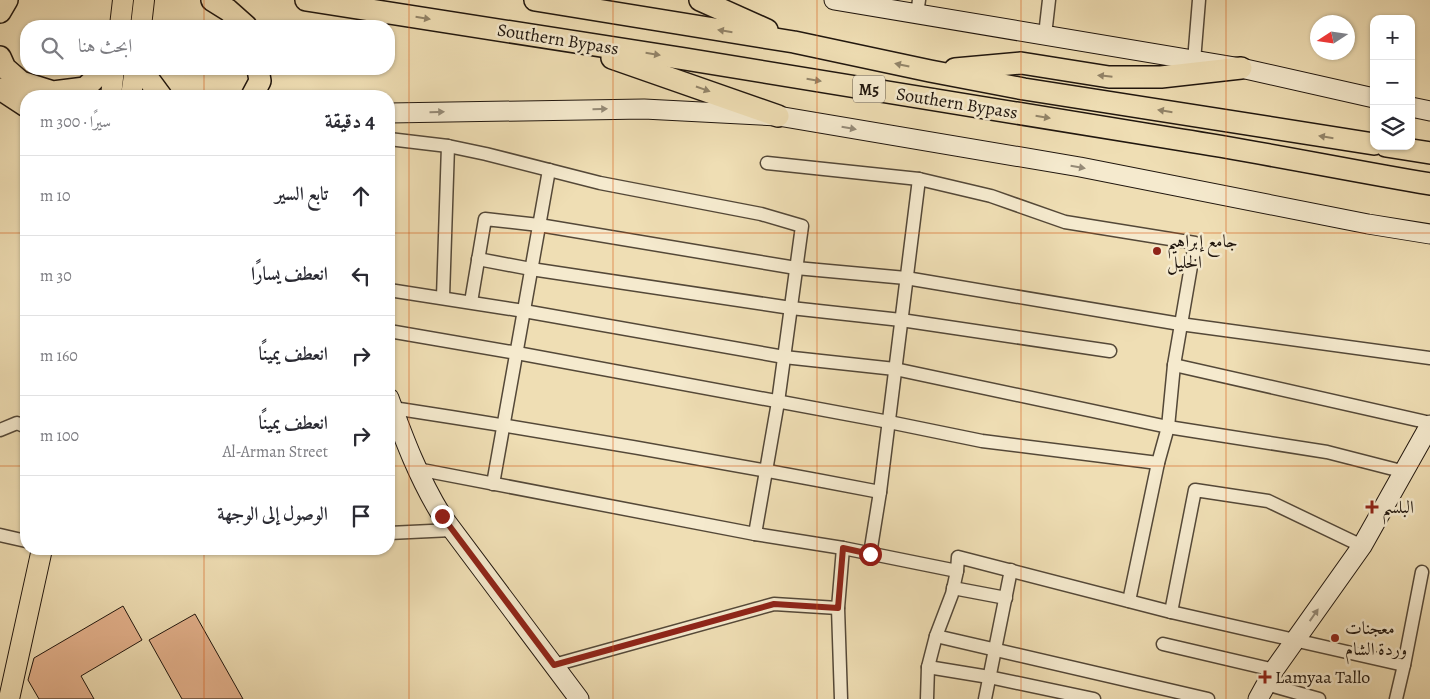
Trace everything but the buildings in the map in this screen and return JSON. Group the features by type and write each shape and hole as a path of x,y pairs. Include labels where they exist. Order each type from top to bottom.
{"highway":[{"path":"0,12 8,0"},
{"path":"212,0 239,20"},
{"name":"Southern Bypass","path":"306,0 1185,140 1430,184"},
{"name":"Southern Bypass","path":"535,0 794,42 930,71 1033,90 1370,143"},
{"path":"700,0 794,42"},
{"path":"575,42 607,56 778,116"},
{"path":"0,57 5,68 21,82 47,90"},
{"path":"930,71 1021,63 1109,77 1161,77 1241,68"},
{"path":"70,90 85,88 99,75"},
{"path":"147,75 157,90"},
{"path":"255,90 260,81 259,75"},
{"path":"0,88 20,102"},
{"path":"1411,150 1430,153"}],"main road":[{"path":"121,20 123,0"},
{"path":"142,20 144,0"},
{"path":"834,0 918,7 1045,35 1241,68 1370,97"},
{"path":"112,90 113,75"},
{"path":"132,90 134,75"},
{"path":"395,113 644,108 778,116 1080,167 1368,224 1430,234"},
{"path":"1415,108 1430,111"},
{"path":"1368,224 1383,235 1430,243"},
{"path":"395,414 416,469 433,503 579,699"},
{"path":"1266,684 1362,546 1405,472 1430,424"},
{"path":"0,693 32,555"},
{"path":"10,699 41,555"}],"street":[{"path":"1045,35 1049,0"},
{"path":"1194,60 1199,0"},
{"path":"395,140 448,146 600,183 761,214 802,226 778,402 755,534"},
{"path":"443,297 448,146"},
{"path":"767,163 918,179 991,196 1065,222 1195,243 1180,324 1168,427 1158,463 1129,601"},
{"path":"493,484 549,170"},
{"path":"870,554 889,422 918,179"},
{"path":"471,302 485,218 539,225 796,268 906,278 1180,324 1430,358"},
{"path":"478,259 531,269 791,308 901,320 1110,351"},
{"path":"395,291 443,297 784,358 895,369 1168,427 1327,452 1405,472"},
{"path":"395,332 982,440 1158,463"},
{"path":"1174,365 1430,424"},
{"path":"395,404 880,492"},
{"path":"0,430 17,423 20,424"},
{"path":"416,469 957,571"},
{"path":"1171,612 1195,490 1268,501 1362,546"},
{"path":"395,533 452,530"},
{"path":"0,535 20,540"},
{"path":"841,699 838,608 843,548"},
{"path":"927,699 928,667 936,636 953,588 958,557 1171,612 1404,665"},
{"path":"985,699 1011,570"},
{"path":"1396,699 1422,572"},
{"path":"953,588 1006,598"},
{"path":"554,665 774,604 838,608"},
{"path":"936,636 1208,699"},
{"path":"1163,644 1266,684 1319,699"},
{"path":"928,667 989,677 1094,699"}],"place":[{"name":"جامع إبراهيم الخليل","path":"1157,251"},
{"name":"البلسم","path":"1372,507"},
{"name":"معجنات وردة الشام","path":"1335,638"},
{"name":"Lamyaa Tallo","path":"1265,677"}],"route":[{"path":"442,516 554,665 774,604 838,608 843,548 870,554"}]}
